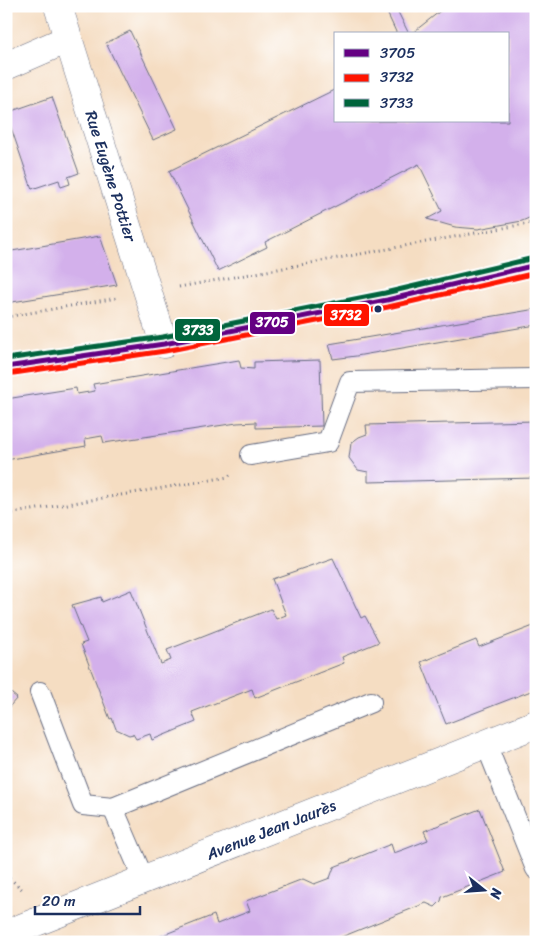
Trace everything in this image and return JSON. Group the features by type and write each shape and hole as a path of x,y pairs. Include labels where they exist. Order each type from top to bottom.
{"street":[{"name":"Rue Eugène Pottier","path":"58,6 164,344"},
{"path":"6,66 68,40"},
{"name":"Avenue Jean Jaurès","path":"6,934 536,724"}],"lane":[{"path":"6,367 164,344 387,300 536,265"},
{"path":"251,455 328,442 350,382 536,380"},
{"path":"40,692 83,805 113,808 371,702"},
{"path":"486,744 536,869"},
{"path":"113,808 144,880"}],"path":[{"path":"6,317 536,222"},
{"path":"6,509 8,514 228,477 251,455"}],"building":[{"path":"384,6 395,6 408,32 396,32"},
{"path":"443,6 536,6 536,215 522,221 478,229 455,227 427,219 442,211 419,164 265,242 267,247 218,271 169,171 334,90 334,122 510,122 510,32 414,32 444,8"},
{"path":"130,31 177,129 153,140 106,43"},
{"path":"52,97 79,173 68,177 70,184 61,187 59,180 32,189 6,113"},
{"path":"100,236 117,285 6,303 6,252"},
{"path":"536,309 536,325 356,356 333,359 329,344"},
{"path":"239,360 241,368 254,369 254,362 320,360 322,426 256,428 256,422 237,423 104,443 102,436 85,439 86,446 6,460 6,399 76,388 77,394 95,391 93,384"},
{"path":"536,421 536,478 368,482 368,472 358,470 349,458 351,443 367,434 366,425"},
{"path":"333,558 361,618 365,616 379,642 342,657 344,663 255,698 252,689 192,712 196,722 152,740 150,734 136,739 133,734 129,735 116,729 112,718 110,719 81,644 87,642 72,605 101,597 102,602 131,590 161,664 171,660 167,650 271,609 276,619 286,615 272,579"},
{"path":"536,625 536,689 446,724 421,662 476,640 479,647"},
{"path":"6,689 17,698 9,707 6,704"},
{"path":"480,809 505,872 442,897 435,907 426,903 329,942 148,941 214,915 217,924 250,911 246,901 303,879 314,884 330,878 334,867 391,844 394,853 428,840 424,831"}],"transit line":[{"name":"3733","path":"6,359 163,337 385,293 534,258"},
{"name":"3705","path":"6,367 164,344 387,300 536,265"},
{"name":"3732","path":"7,374 165,351 388,307 536,273"}]}
